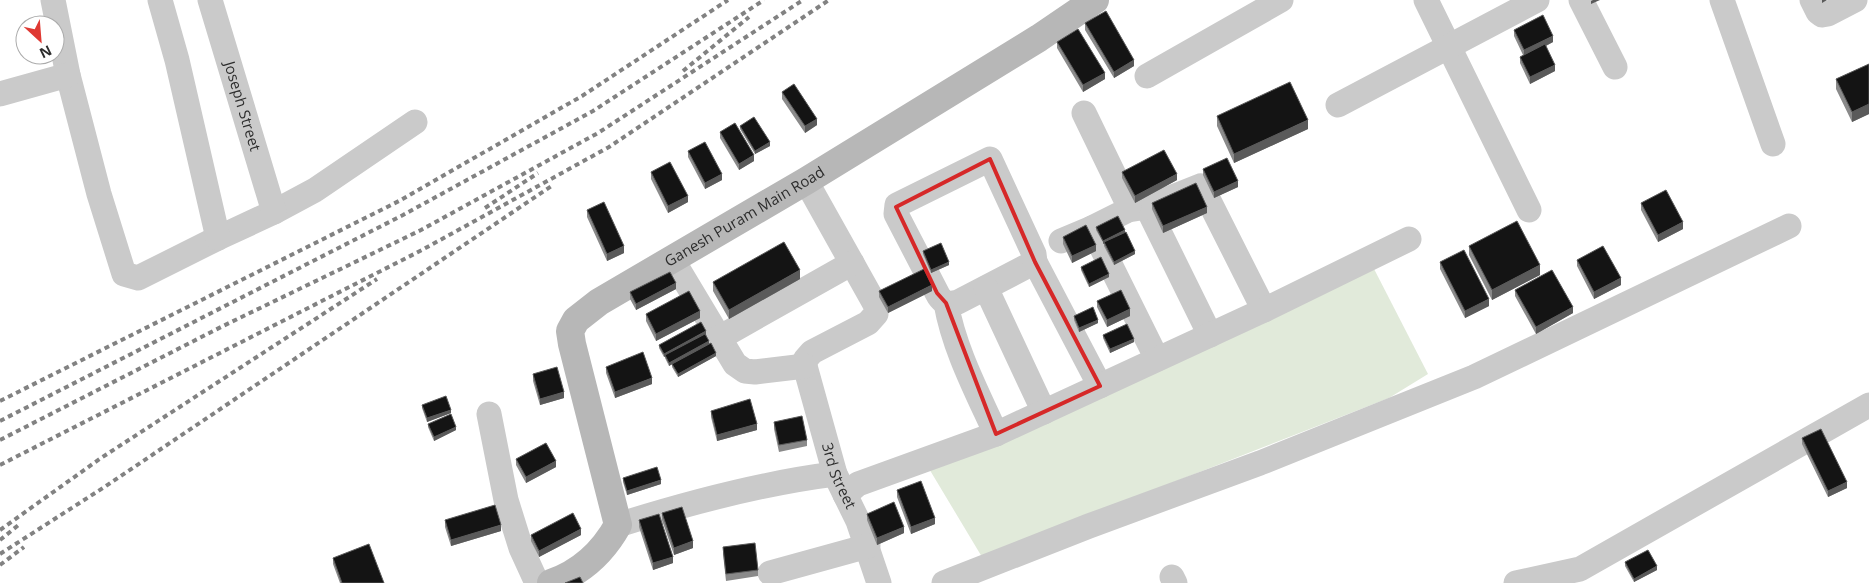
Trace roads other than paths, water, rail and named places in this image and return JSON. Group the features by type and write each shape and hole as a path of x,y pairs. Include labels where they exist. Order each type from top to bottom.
{"street":[{"path":"160,0 177,60 218,238"},
{"name":"Joseph Street","path":"210,0 274,212"},
{"name":"Ganesh Puram Main Road","path":"618,525 572,344 570,331 576,320 588,310 806,181 1039,38 1095,0"},
{"path":"1147,76 1281,0"},
{"path":"1426,0 1529,210"},
{"path":"1338,104 1537,0"},
{"path":"1581,0 1615,67"},
{"path":"1722,0 1773,144"},
{"path":"1812,0 1818,12 1822,15 1828,14 1855,0"},
{"path":"56,1 68,74 99,194 124,274 138,278 274,212 315,190 415,122"},
{"path":"0,94 68,74"},
{"path":"1084,113 1128,204 1137,208 1210,335"},
{"path":"1035,262 958,302 946,303 940,300 896,214 897,205 990,159 1034,254 1035,262 1100,386"},
{"path":"672,259 736,364 745,371 755,372 805,366 805,360 812,352 868,323 876,314 876,306 872,298 806,181"},
{"path":"1061,241 1137,208 1200,186 1204,190 1264,310"},
{"path":"944,583 1260,463 1474,377 1789,226"},
{"path":"1092,228 1157,359"},
{"path":"551,583 568,577 583,567 609,542 618,525 744,491 810,477 840,484 858,484 996,434 1264,310 1409,239"},
{"path":"719,338 852,263"},
{"path":"986,288 1044,412"},
{"path":"946,303 948,318 965,366 996,434"},
{"name":"3rd Street","path":"805,366 840,484 868,546 879,583"},
{"path":"1516,583 1583,576 1869,405"},
{"path":"489,414 506,500 522,548 537,583"},
{"path":"770,573 868,546"}],"railway":[{"path":"0,401 399,201 582,96 728,0"},
{"path":"0,421 403,215 593,111 764,0"},
{"path":"0,440 221,327 421,230 598,133 803,0"},
{"path":"0,465 422,250 609,147 829,0"},
{"path":"683,71 749,17"},
{"path":"485,208 538,173"},
{"path":"0,554 106,486 553,185"},
{"path":"0,530 101,458 377,279"},
{"path":"0,540 21,523"},
{"path":"0,565 24,547"}]}
